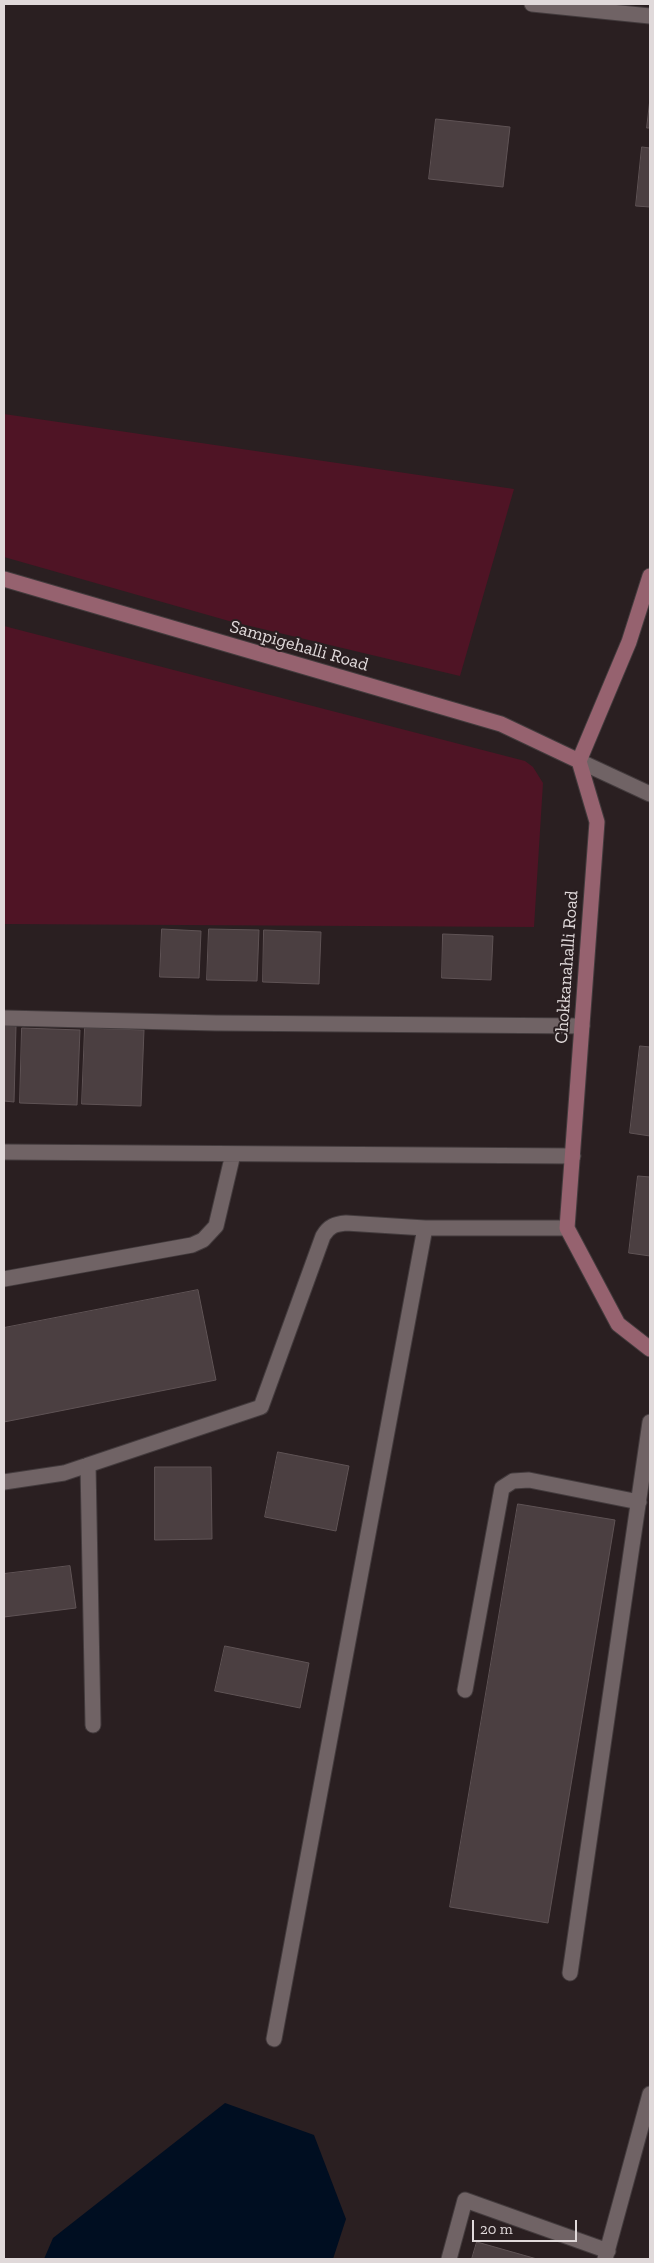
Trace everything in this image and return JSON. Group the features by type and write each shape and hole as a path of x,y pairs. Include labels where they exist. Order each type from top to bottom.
{"street":[{"path":"532,4 650,16"},
{"path":"650,576 630,642 579,761 650,794"},
{"name":"Sampigehalli Road","path":"4,579 501,724 579,761"},
{"name":"Chokkanahalli Road","path":"567,1228 597,822 579,761"},
{"path":"4,1018 216,1023 582,1026"},
{"path":"4,1152 572,1156"},
{"path":"4,1279 192,1245 204,1240 216,1226 233,1154"},
{"path":"4,1482 64,1473 261,1408 327,1229 335,1224 425,1228 567,1228 618,1324 650,1348"},
{"path":"274,2038 425,1228"},
{"path":"570,1972 650,1422"},
{"path":"88,1465 93,1725"},
{"path":"465,1690 502,1488 513,1481 529,1480 639,1502"},
{"path":"449,2259 465,2200 606,2255 650,2094"}],"shaded area":[{"path":"4,414 514,489 460,676 229,621 4,557"},
{"path":"4,626 525,761 533,767 543,783 534,927 4,924"}],"water":[{"path":"225,2103 314,2135 346,2219 333,2259 44,2259 53,2238"}],"building":[{"path":"650,99 650,128 647,128"},
{"path":"436,119 510,127 503,187 429,179"},
{"path":"642,147 650,148 650,207 636,206"},
{"path":"162,929 201,931 199,978 160,977"},
{"path":"209,929 259,930 257,981 207,980"},
{"path":"264,930 321,932 319,984 263,982"},
{"path":"443,934 493,936 491,980 442,978"},
{"path":"4,1026 16,1026 14,1102 4,1101"},
{"path":"22,1028 80,1030 77,1105 20,1103"},
{"path":"85,1028 144,1030 141,1106 82,1104"},
{"path":"640,1046 650,1047 650,1136 630,1133"},
{"path":"638,1176 650,1177 650,1256 629,1253"},
{"path":"198,1290 216,1380 4,1422 4,1328"},
{"path":"278,1452 349,1466 336,1531 265,1517"},
{"path":"155,1467 211,1467 212,1539 155,1540"},
{"path":"518,1504 615,1520 548,1923 450,1907"},
{"path":"70,1566 76,1608 4,1617 4,1574"},
{"path":"225,1646 309,1663 300,1708 215,1691"},
{"path":"477,2242 537,2259 472,2259"}]}
